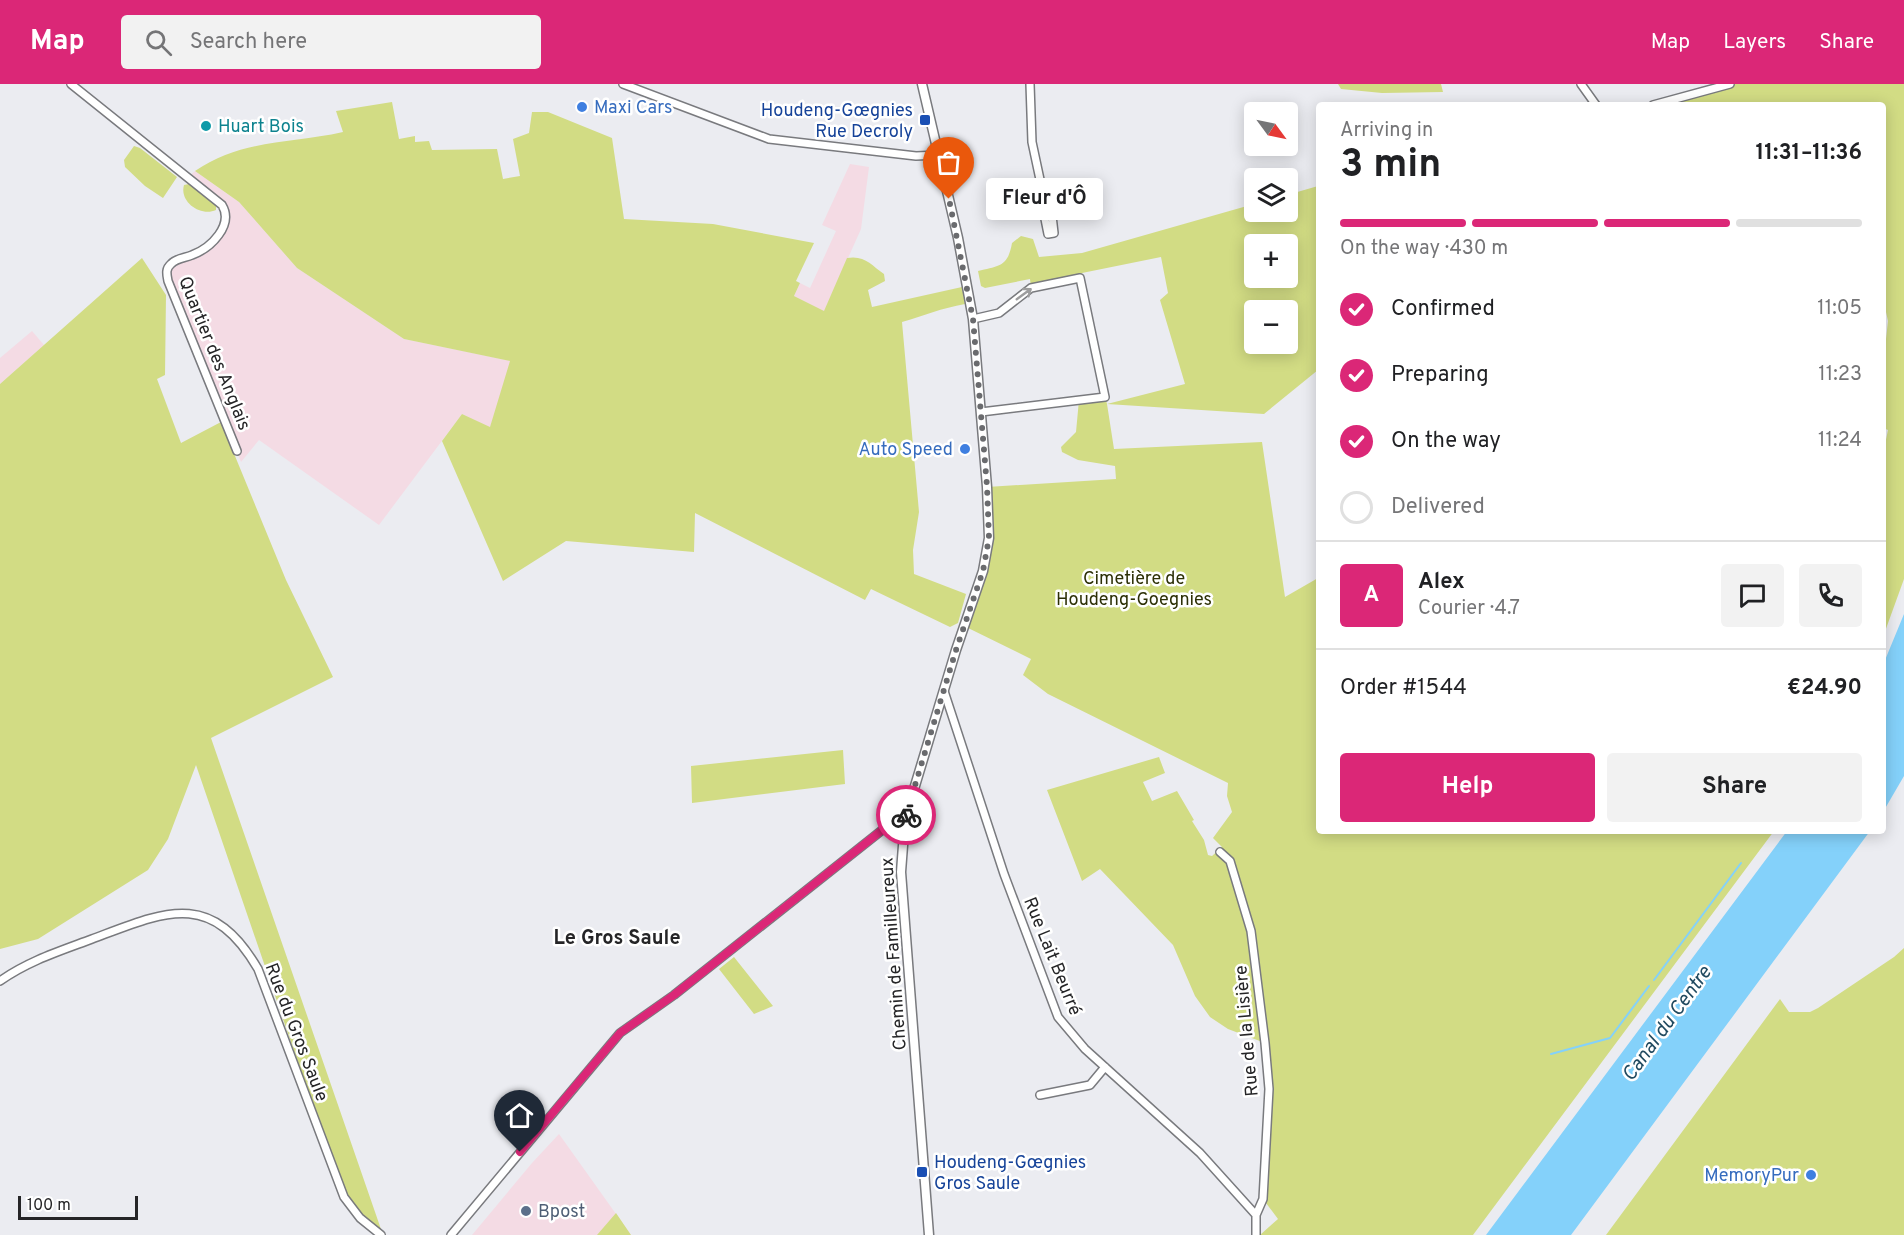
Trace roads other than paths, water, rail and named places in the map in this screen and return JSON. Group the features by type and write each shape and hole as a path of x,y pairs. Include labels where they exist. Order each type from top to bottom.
{"street":[{"name":"Quartier des Anglais","path":"71,84 226,211 225,224 213,242 198,252 172,262 167,271 168,281 237,451"},
{"path":"623,84 731,126 770,138 916,156 939,155"},
{"name":"Chemin de Familleureux","path":"922,84 965,271 973,319 987,486 987,555 905,819 901,872 929,1235"},
{"path":"1030,84 1032,142 1045,203 1043,209 1051,234"},
{"path":"1581,84 1594,102"},
{"path":"1664,102 1730,84"},
{"path":"973,319 999,313 1031,288 1080,278 1105,397 981,412"},
{"name":"Rue Lait Beurré","path":"944,691 1004,873 1053,1007 1064,1026 1105,1067 1200,1153 1256,1215"},
{"path":"451,1235 620,1033 674,995 886,827 905,819"},
{"name":"Rue de la Lisière","path":"1220,852 1230,861 1251,931 1265,1043 1269,1089 1263,1199 1256,1215"},
{"name":"Rue du Gros Saule","path":"0,981 35,960 164,913 192,913 224,927 236,937 258,969 344,1197 360,1218 381,1235"},
{"path":"1040,1095 1090,1085 1105,1067"},
{"path":"1256,1215 1256,1235"}],"water":[{"path":"1904,614 1904,776 1886,807 1886,658"},
{"name":"Canal du Centre","path":"1785,834 1868,834 1571,1235 1486,1235"}],"waterway":[{"path":"1654,980 1741,863"},
{"path":"1551,1054 1610,1038 1649,986"}],"place":[{"name":"Maxi Cars","path":"582,107"},
{"name":"Houdeng-Gœgnies Rue Decroly","path":"925,120"},
{"name":"Huart Bois","path":"206,126"},
{"name":"Fleur d'Ô","path":"949,199"},
{"name":"Auto Speed","path":"965,449"},
{"name":"Houdeng-Gœgnies Gros Saule","path":"922,1172"},
{"name":"MemoryPur","path":"1811,1175"},
{"name":"Bpost","path":"526,1211"}],"district":[{"name":"Le Gros Saule","path":"617,937"}],"park label":[{"name":"Cimetière de Houdeng-Goegnies","path":"1134,588"}]}
